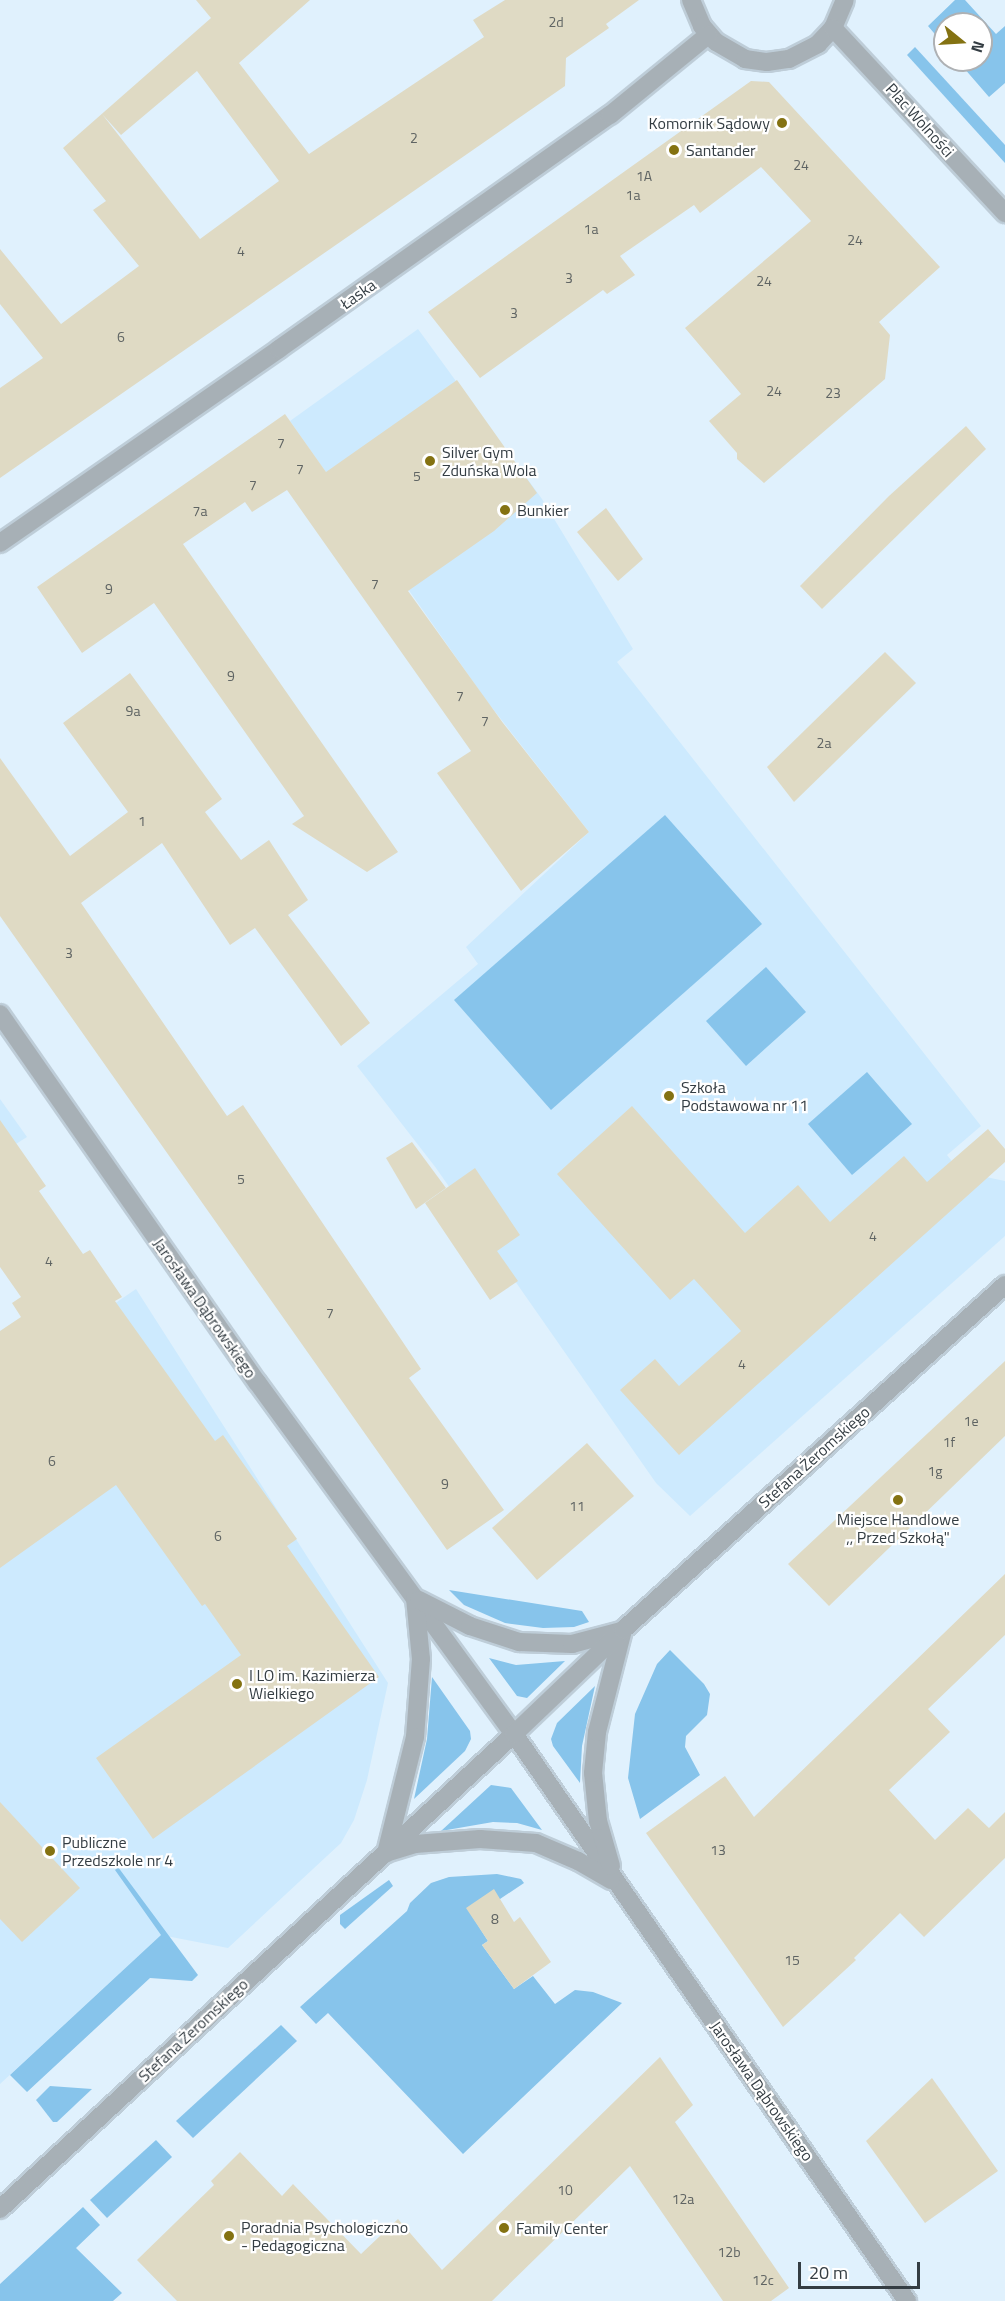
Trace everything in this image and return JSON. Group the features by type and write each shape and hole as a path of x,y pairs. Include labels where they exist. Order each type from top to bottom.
{"street":[{"path":"691,0 696,16 708,34 725,49 745,59 778,62 809,50 833,28 845,0"},
{"name":"Plac Wolności","path":"833,28 1005,213"},
{"name":"Łaska","path":"0,543 610,115 708,34"},
{"name":"Jarosława Dąbrowskiego","path":"0,1014 257,1382 514,1734 906,2301"},
{"name":"Stefana Żeromskiego","path":"0,2209 514,1734 623,1630 1005,1285"},
{"path":"386,1852 415,1737 421,1659 415,1598"},
{"name":"Jarosława Dąbrowskiego","path":"415,1598 470,1626 519,1642 572,1644 623,1630"},
{"path":"616,1882 598,1821 593,1773 597,1732 623,1630"},
{"name":"Jarosława Dąbrowskiego","path":"386,1852 415,1844 480,1839 537,1843 578,1861 616,1882"}],"shaded area":[{"path":"955,0 965,0 976,12 943,12"},
{"path":"933,21 933,32 928,26"},
{"path":"1005,26 1005,83 989,97 967,72 993,72 993,31 996,34"},
{"path":"915,47 933,67 933,72 938,72 1005,145 1005,163 907,55"},
{"name":"Szkoła Podstawowa nr 11","path":"418,329 542,499 633,649 617,662 981,1126 947,1155 974,1189 986,1177 1005,1181 1005,1236 690,1516 656,1483 436,1168 357,1066 478,964 466,947 589,832 486,700 290,421"},
{"path":"665,815 762,924 551,1110 454,1000"},
{"path":"766,967 806,1012 746,1066 706,1021"},
{"path":"867,1072 912,1124 852,1175 808,1124"},
{"path":"0,1099 27,1137 0,1154"},
{"path":"136,1289 388,1683 367,1780 354,1820 341,1843 228,1948 161,1935 0,2084 0,1382"},
{"path":"449,1590 582,1611 589,1622 574,1627 543,1628 505,1623 464,1605"},
{"path":"670,1650 704,1684 710,1694 707,1715 686,1736 685,1747 700,1775 640,1819 628,1778 635,1714 657,1664"},
{"path":"489,1658 516,1665 565,1661 527,1698 517,1696"},
{"path":"432,1677 470,1731 471,1739 465,1751 414,1799 427,1739"},
{"path":"595,1686 582,1746 580,1783 553,1746 551,1739 557,1723"},
{"path":"491,1785 511,1788 542,1830 517,1823 493,1822 441,1831"},
{"path":"118,1867 198,1975 192,1981 150,1978 27,2092 10,2075 161,1935 115,1870"},
{"path":"497,1874 521,1879 524,1883 500,1899 467,1908 488,1941 482,1945 514,1989 533,1976 555,2004 575,1990 593,1992 622,2003 463,2154 328,2013 316,2024 300,2007 407,1911 410,1903 431,1883 449,1877"},
{"path":"389,1880 393,1886 345,1929 340,1924 340,1915"},
{"path":"281,2025 297,2041 193,2138 176,2121"},
{"path":"50,2086 92,2089 57,2122 53,2122 36,2100"},
{"path":"156,2140 172,2157 107,2218 90,2200"},
{"path":"83,2207 100,2225 76,2248 122,2293 113,2301 0,2301 0,2284"}],"building":[{"path":"196,0 310,0 239,63 309,154 484,37 473,20 505,0 639,0 606,24 609,28 566,58 565,86 0,478 0,388 43,358 0,304 0,249 61,324 139,266 93,210 106,201 63,148 211,18","holes":["197,71 279,181 200,239 102,114 121,135"]},
{"path":"751,81 769,82 940,267 879,322 890,335 885,379 764,483 737,459 737,453 709,421 741,394 685,328 811,221 761,167 700,213 694,205 620,256 635,275 607,294 603,290 480,378 428,312"},
{"path":"457,380 537,493 494,531 408,591 503,723 589,832 521,891 437,773 471,751 287,490 252,512 245,502 183,544 398,852 367,872 292,824 304,816 154,603 82,653 37,587 285,414 326,472"},
{"path":"966,426 986,449 822,609 800,586 889,496"},
{"path":"606,508 643,559 618,581 577,532"},
{"path":"885,652 916,683 794,802 767,767"},
{"path":"130,673 222,799 205,812 241,860 269,840 308,900 288,915 370,1023 341,1046 255,928 230,945 162,843 81,903 227,1116 243,1105 421,1369 409,1378 504,1510 447,1550 0,916 0,758 70,856 128,812 63,723"},
{"path":"632,1106 745,1233 798,1185 830,1222 904,1156 927,1182 988,1129 1005,1149 1005,1162 679,1455 620,1390 655,1359 679,1386 741,1331 694,1279 670,1300 557,1174"},
{"path":"0,1120 46,1186 39,1191 83,1254 90,1250 122,1297 115,1301 215,1441 223,1435 297,1539 287,1546 379,1677 153,1839 96,1758 241,1655 205,1604 202,1606 116,1485 0,1568 0,1331 21,1317 12,1303 21,1297 0,1267"},
{"path":"412,1142 446,1188 416,1209 386,1158"},
{"path":"475,1168 520,1235 497,1251 518,1281 490,1300 425,1203"},
{"name":"Miejsce Handlowe ,, Przed Szkołą\"","path":"1005,1361 1005,1436 829,1606 788,1564"},
{"path":"587,1443 634,1496 537,1580 492,1528"},
{"path":"1005,1574 1005,1635 928,1709 950,1732 889,1790 935,1840 968,1808 989,1828 1005,1812 1005,1858 924,1937 900,1913 854,1958 856,1960 783,2027 646,1833 725,1776 754,1817"},
{"path":"0,1802 80,1888 22,1942 0,1919"},
{"path":"494,1889 514,1922 520,1917 551,1962 514,1989 482,1945 488,1941 466,1908"},
{"path":"660,2057 693,2105 675,2122 789,2288 771,2301 723,2301 630,2166 492,2301 177,2301 137,2260 214,2185 211,2181 240,2152 282,2196 293,2184 361,2254 398,2219 442,2270"},
{"path":"932,2078 998,2171 925,2223 866,2141"}],"place":[{"name":"Komornik Sądowy","path":"782,123"},
{"name":"Santander","path":"674,150"},
{"name":"Silver Gym Zduńska Wola","path":"430,461"},
{"name":"Bunkier","path":"505,510"},
{"name":"Szkoła Podstawowa nr 11","path":"669,1096"},
{"name":"Miejsce Handlowe ,, Przed Szkołą\"","path":"898,1500"},
{"name":"I LO im. Kazimierza Wielkiego","path":"237,1684"},
{"name":"Publiczne Przedszkole nr 4","path":"50,1851"},
{"name":"Family Center","path":"504,2228"},
{"name":"Poradnia Psychologiczno - Pedagogiczna","path":"229,2236"}]}
